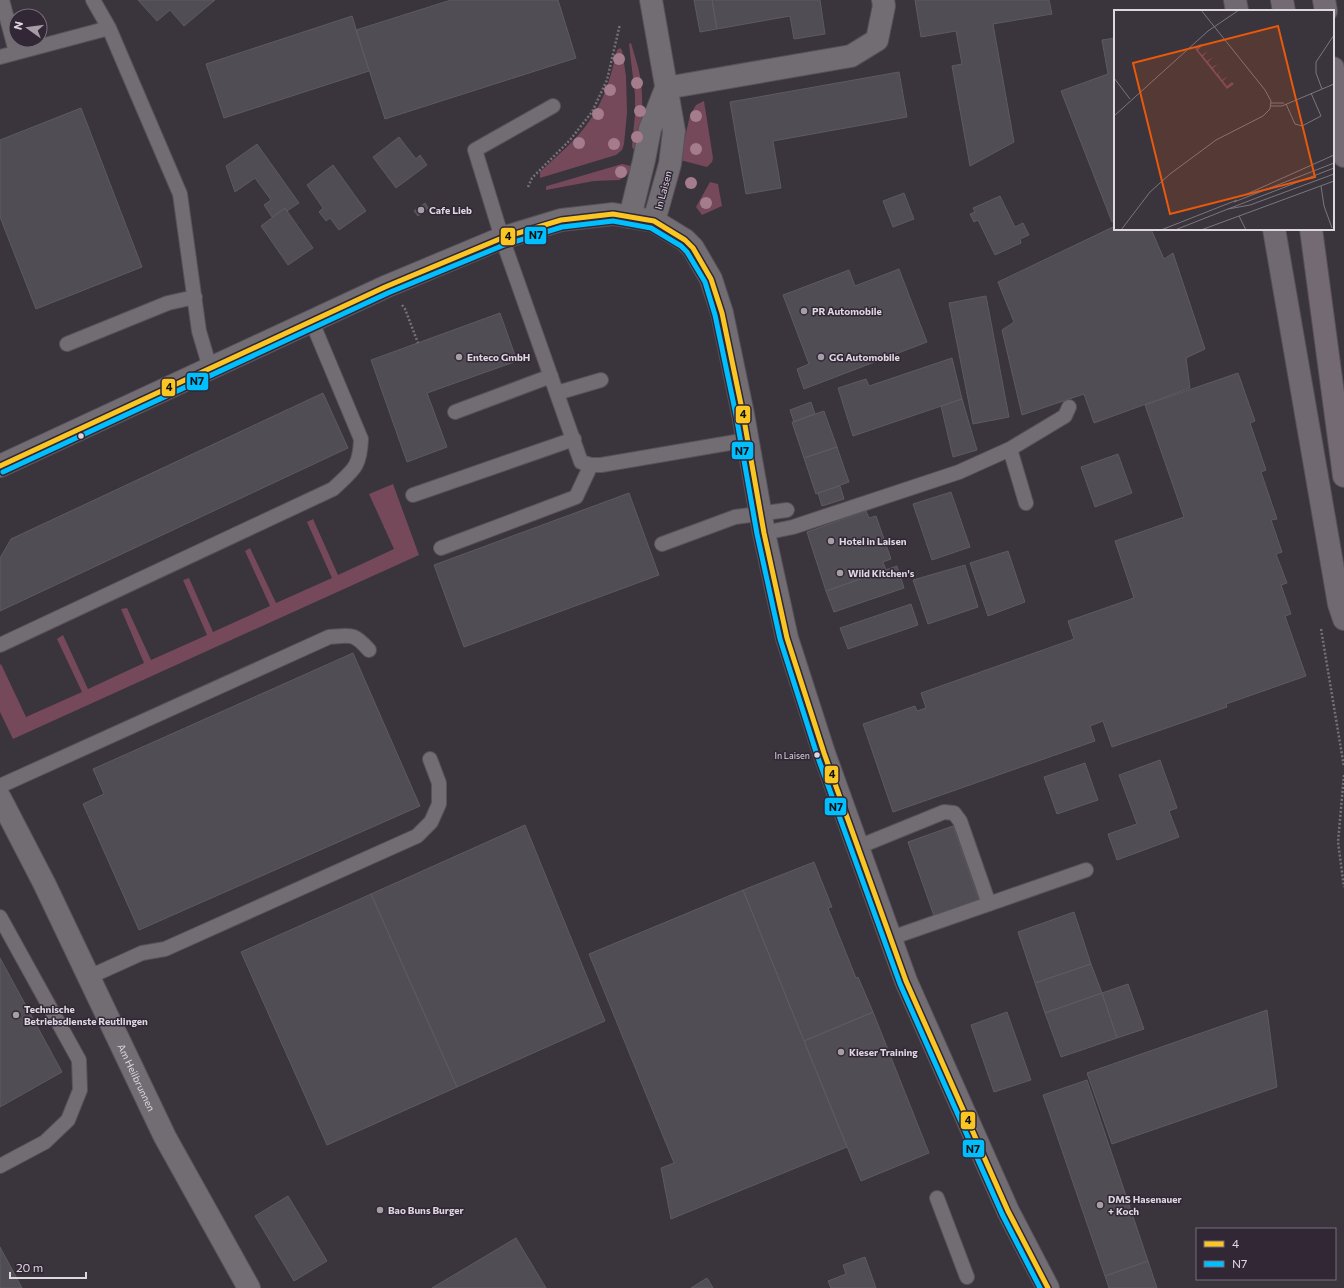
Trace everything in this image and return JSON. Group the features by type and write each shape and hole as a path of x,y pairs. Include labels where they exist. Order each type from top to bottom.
{"highway":[{"path":"1282,0 1284,10"},
{"path":"1324,0 1326,10"},
{"path":"1334,76 1344,156"},
{"path":"1311,230 1344,476"}],"main road":[{"path":"1235,0 1237,10"},
{"path":"1274,230 1339,604 1344,619"}],"street":[{"name":"In Laisen","path":"651,0 674,131 670,164 654,221 679,236 693,248 711,279 722,313 727,335 762,523 787,638 824,753 906,980 1005,1204 1048,1288"},
{"path":"630,217 650,129 666,88 851,56 877,40 884,6 883,0"},
{"path":"0,466 386,287 502,238 561,220 613,214 654,221"},
{"name":"Am Heilbrunnen","path":"0,798 44,883 165,1137 249,1288"}],"lane":[{"path":"2,0 16,52"},
{"path":"93,0 109,28 180,194 199,331 210,368"},
{"path":"0,57 109,28"},
{"path":"553,106 475,150 502,238 581,462 591,465 616,463 747,440"},
{"path":"67,344 168,303 194,297"},
{"path":"0,645 333,489 355,469 361,453 361,439 312,322"},
{"path":"455,412 551,376"},
{"path":"557,393 601,380"},
{"path":"662,544 735,517 762,523 793,527 960,472 1010,449 1065,416 1069,407"},
{"path":"414,495 574,439"},
{"path":"1010,449 1026,503"},
{"path":"441,548 576,497 591,465"},
{"path":"762,523 787,510"},
{"path":"0,786 329,637 349,635 359,639 369,650"},
{"path":"89,977 142,953 165,949 417,836 431,822 439,804 439,783 430,759"},
{"path":"858,847 944,812 954,813 960,821 989,904"},
{"path":"891,938 1086,870"},
{"path":"0,917 79,1060 80,1090 68,1120 45,1142 0,1166"},
{"path":"937,1198 967,1277"}],"path":[{"path":"528,187 532,178 570,140 592,112 607,80 620,24"},
{"path":"405,309 418,343"},
{"path":"1344,775 1338,842 1344,887"}],"shaded area":[{"path":"631,43 639,72 642,94 638,150 633,149 632,146 635,95 629,44"},
{"path":"620,48 622,50 626,76 627,113 622,150 616,155 540,178 540,172 576,138 594,114 611,75 617,50"},
{"path":"704,101 713,158 712,162 707,167 680,160 690,115 696,105"},
{"path":"622,164 631,166 630,171 626,176 619,180 594,181 546,190 547,186"},
{"path":"710,182 718,184 722,206 702,215 696,207"},
{"path":"393,484 419,555 13,739 0,712 1,664 26,717 82,692 57,639 63,635 88,689 144,663 121,609 127,608 151,660 207,635 183,580 189,578 213,632 270,606 245,551 250,548 276,603 332,578 307,522 313,519 338,575 394,549 369,494"}],"building":[{"path":"138,0 215,0 184,26 170,10 157,21"},
{"path":"451,0 558,0 576,58 385,119 356,30"},
{"path":"694,0 712,0 717,29 700,32"},
{"path":"712,0 820,0 825,34 794,39 790,16 717,29"},
{"path":"915,0 1049,0 1052,14 993,24 1014,142 970,166 952,66 962,64 956,31 921,37"},
{"path":"352,16 369,71 224,118 206,64"},
{"path":"1114,38 1114,221 1112,222 1061,91 1108,74 1102,40"},
{"path":"899,72 907,117 773,141 781,188 746,194 730,102"},
{"path":"81,108 142,267 36,309 0,217 0,140"},
{"path":"399,137 416,159 420,155 427,165 396,188 373,157"},
{"path":"257,144 299,203 287,211 285,208 272,217 264,205 271,200 255,178 235,192 226,166"},
{"path":"333,165 366,211 339,230 330,218 326,221 319,212 323,208 307,185"},
{"path":"904,193 914,219 893,227 883,201"},
{"path":"1000,196 1015,227 1023,223 1029,235 1020,239 1021,243 995,255 978,220 974,222 970,214 975,212 973,208"},
{"path":"425,203 428,208 418,216 414,211"},
{"path":"285,208 313,248 288,265 261,226"},
{"path":"1114,226 1114,230 1151,230 1164,259 1173,253 1205,349 1186,358 1190,388 1094,423 1084,394 1022,415 1002,330 1014,322 998,282"},
{"path":"899,269 927,342 804,389 797,369 809,364 783,295 849,270 855,286"},
{"path":"986,296 1009,417 973,424 949,303"},
{"path":"500,313 517,361 427,393 447,447 407,462 371,360"},
{"path":"952,358 962,399 853,436 838,388 866,379 869,386"},
{"path":"1238,373 1255,421 1250,423 1266,470 1261,472 1277,519 1271,520 1282,552 1276,554 1287,583 1281,585 1291,614 1285,616 1306,676 1226,704 1227,707 1112,747 1103,721 1090,726 1095,741 893,812 863,724 915,706 917,711 926,708 921,693 1074,639 1068,621 1134,598 1115,541 1184,517 1145,405"},
{"path":"323,393 348,448 0,611 0,558 11,539"},
{"path":"962,399 977,450 953,457 941,406"},
{"path":"811,402 815,414 794,422 790,410"},
{"path":"824,411 837,447 804,458 792,422"},
{"path":"837,447 849,482 816,494 804,458"},
{"path":"1118,454 1132,493 1095,507 1081,467"},
{"path":"840,486 844,499 822,506 818,493"},
{"path":"951,492 970,547 932,560 913,504"},
{"path":"629,493 659,575 464,647 434,565"},
{"path":"866,511 869,518 876,516 891,559 883,562 886,570 826,591 807,532"},
{"path":"1008,551 1025,602 988,616 970,563"},
{"path":"965,565 978,607 928,624 913,580"},
{"path":"897,566 904,588 834,612 826,591"},
{"path":"911,604 918,625 848,649 840,628"},
{"path":"353,653 420,806 139,930 83,804 104,794 93,769"},
{"path":"1160,760 1177,808 1169,811 1179,837 1117,860 1108,834 1137,824 1119,775"},
{"path":"1085,763 1098,800 1057,814 1044,777"},
{"path":"525,825 605,1021 457,1087 371,894"},
{"path":"953,826 979,900 934,916 908,842"},
{"path":"814,862 832,907 828,908 856,978 858,977 873,1012 804,1041 743,890"},
{"path":"743,890 847,1147 671,1219 661,1168 674,1163 589,954"},
{"path":"371,894 457,1087 327,1145 241,952"},
{"path":"1074,912 1091,964 1035,983 1018,932"},
{"name":"Technische Betriebsdienste Reutlingen","path":"0,958 62,1072 0,1107"},
{"path":"1091,964 1102,993 1045,1013 1035,983"},
{"path":"1128,984 1144,1029 1117,1038 1102,993"},
{"path":"1102,993 1117,1038 1061,1057 1045,1013"},
{"path":"1267,1010 1277,1087 1112,1144 1087,1073"},
{"path":"873,1012 929,1153 861,1181 804,1041"},
{"path":"1007,1012 1031,1080 994,1092 971,1025"},
{"path":"1087,1080 1148,1261 1105,1276 1043,1095"},
{"path":"288,1196 327,1261 294,1281 255,1216"},
{"path":"516,1238 546,1288 432,1288"},
{"path":"0,1247 22,1288 0,1288"},
{"path":"865,1257 876,1288 831,1288 828,1281 846,1274 843,1265"},
{"path":"1148,1261 1157,1288 1109,1288 1105,1276"},
{"path":"707,1278 713,1288 691,1288"}],"transit line":[{"name":"4","path":"0,466 385,287 502,238 561,220 613,214 654,221 685,240 693,248 711,279 722,313 743,414 764,533 787,638 824,753 906,981 1008,1211 1048,1288"},
{"name":"N7","path":"3,472 388,293 504,245 562,227 613,221 651,228 681,246 687,252 705,282 715,315 736,415 757,534 780,639 817,755 900,984 1002,1214 1040,1288"}],"place":[{"name":"Cafe Lieb","path":"421,210"},
{"name":"PR Automobile","path":"804,311"},
{"name":"Enteco GmbH","path":"459,357"},
{"name":"GG Automobile","path":"821,357"},
{"name":"Hotel in Laisen","path":"831,541"},
{"name":"Wild Kitchen's","path":"840,573"},
{"name":"In Laisen","path":"817,755"},
{"name":"Technische Betriebsdienste Reutlingen","path":"16,1015"},
{"name":"Kieser Training","path":"841,1052"},
{"name":"DMS Hasenauer + Koch","path":"1100,1205"},
{"name":"Bao Buns Burger","path":"380,1210"}]}
